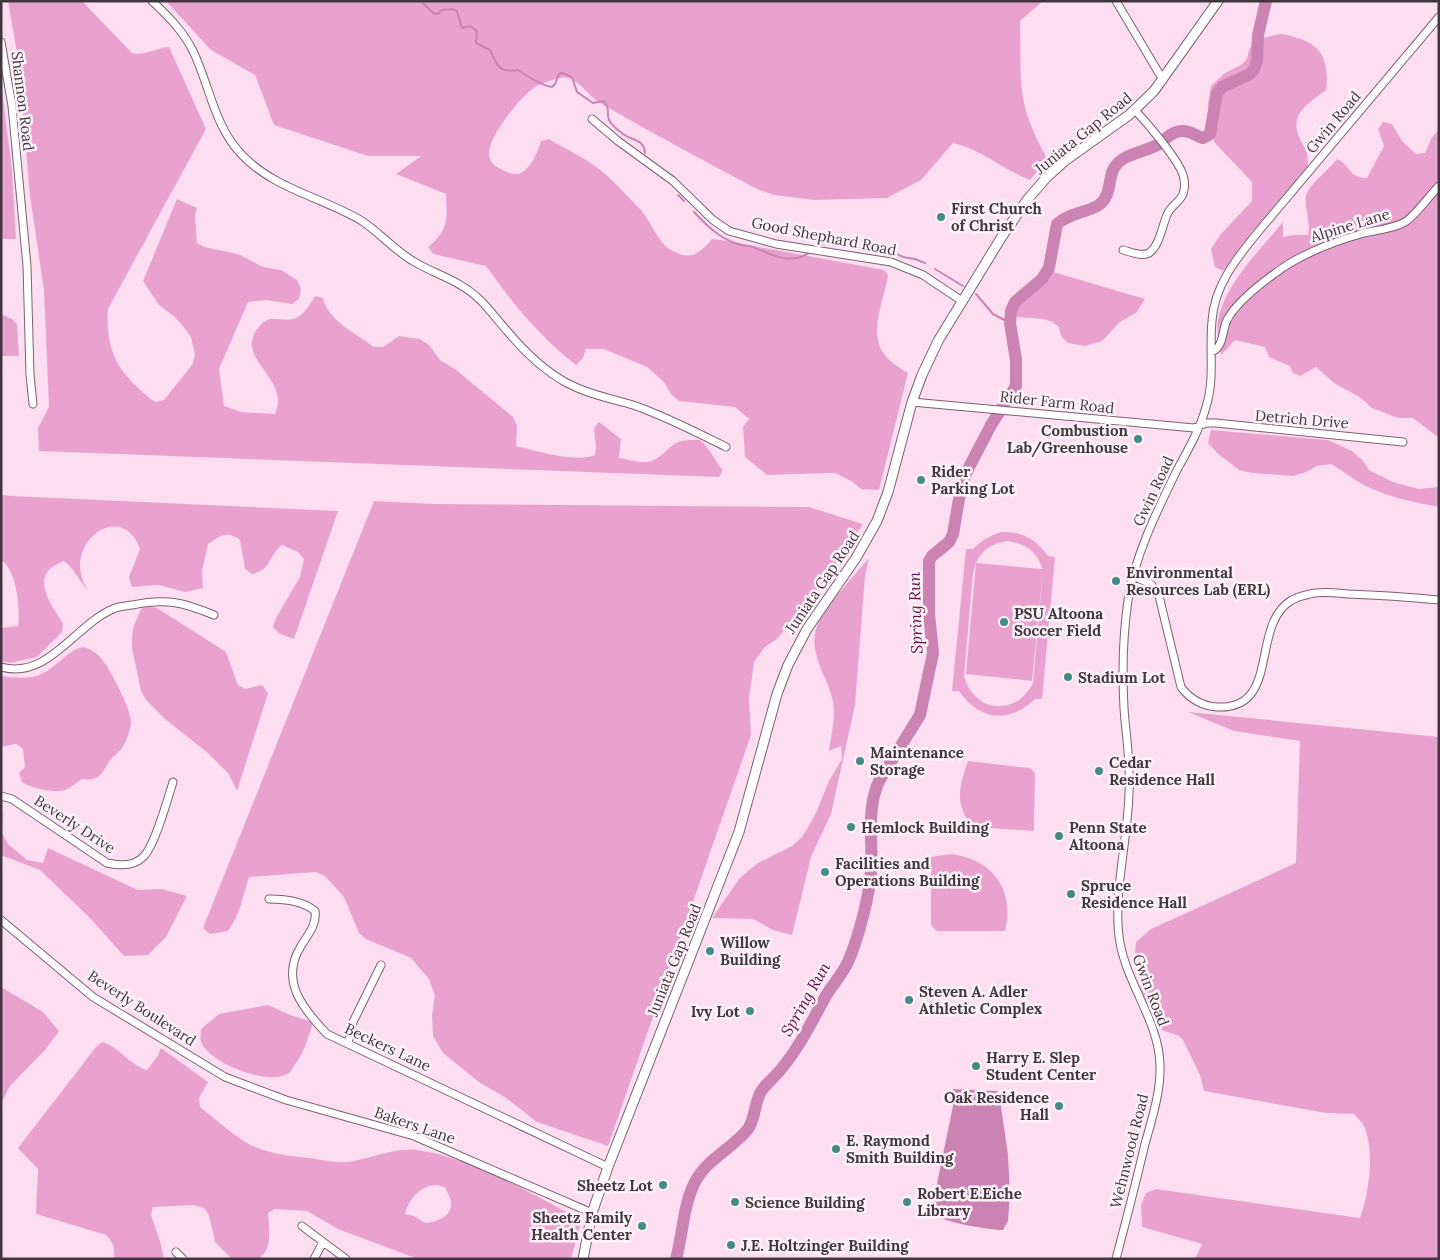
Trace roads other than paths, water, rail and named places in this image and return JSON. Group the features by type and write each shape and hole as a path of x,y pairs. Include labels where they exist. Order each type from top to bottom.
{"main road":[{"name":"Juniata Gap Road","path":"582,1259 592,1213 608,1167 739,832 785,671 806,629 856,558 878,521 888,492 912,402 930,356 1016,214 1038,187 1066,160 1134,110 1164,80 1218,1"}],"street":[{"path":"152,1 172,20 186,39 226,134 243,156 256,167 277,181 360,220 414,262 460,284 480,299 509,334 528,353 564,382 591,394 633,406 665,418 726,447"},
{"path":"1116,1 1164,80"},
{"name":"Gwin Road","path":"1159,1049 1152,1027 1125,965 1118,930 1118,910 1129,797 1129,757 1123,671 1126,614 1133,576 1144,544 1199,426 1210,395 1213,308 1222,282 1258,232 1439,17"},
{"name":"Shannon Road","path":"1,42 12,106 27,266 30,375 33,404"},
{"path":"1123,250 1142,255 1152,250 1158,240 1170,208 1184,193 1185,185 1182,173 1164,146 1148,124 1134,110"},
{"name":"Good Shephard Road","path":"592,119 618,141 673,181 713,220 729,231 776,244 891,262 923,275 962,301"},
{"name":"Alpine Lane","path":"1212,352 1216,351 1221,344 1223,329 1228,317 1254,290 1274,274 1293,261 1324,246 1361,234 1403,224 1439,186"},
{"name":"Rider Farm Road","path":"912,402 1194,428 1199,426"},
{"name":"Detrich Drive","path":"1199,426 1206,423 1216,423 1403,442"},
{"path":"1133,576 1151,584 1159,596 1181,687 1192,698 1209,706 1228,707 1236,705 1250,696 1258,681 1275,618 1284,606 1296,598 1318,593 1403,596 1439,600"},
{"path":"1,667 21,669 39,664 54,654 91,621 114,608 162,601 187,604 214,615"},
{"name":"Beverly Drive","path":"1,796 12,799 108,863 121,866 134,862 144,856 152,844 174,782"},
{"name":"Beckers Lane","path":"269,899 281,899 308,905 315,911 316,920 300,948 292,974 300,1003 327,1034 608,1167"},
{"name":"Beverly Boulevard","path":"1,920 94,997 225,1077"},
{"path":"348,1043 353,1022 381,964"},
{"name":"Wehnwood Road","path":"1116,1259 1160,1081 1159,1049"},
{"name":"Bakers Lane","path":"225,1077 286,1100 414,1136 592,1213"},
{"path":"302,1226 346,1259"},
{"path":"314,1259 323,1242"},
{"path":"176,1252 183,1259"}],"waterway":[{"path":"421,1 433,13 438,14 442,10 452,9 457,11 462,28 470,26 477,31 476,43 490,50 497,64 503,69 518,70 539,83 552,87 559,74 562,73 572,77 577,92 593,103 604,101 610,122 623,134 643,145 645,153"},
{"name":"Spring Run","path":"676,1259 686,1210 695,1182 706,1167 742,1136 751,1125 759,1094 780,1071 795,1050 827,994 846,966 852,952 863,917 870,880 871,814 875,792 879,781 920,715 933,653 929,613 929,561 932,556 949,542 953,534 965,475 991,425 1016,386 1016,360 1010,323 1011,311 1015,302 1042,279 1049,268 1057,224 1068,217 1099,205 1106,197 1113,170 1121,160 1159,144 1178,131 1187,131 1203,138 1210,134 1217,93 1222,87 1250,74 1254,69 1257,61 1258,35 1266,1"},
{"path":"678,195 684,201"},
{"path":"694,212 714,231 731,242 751,246 781,258 802,257 809,253"},
{"path":"821,244 831,242 866,249 884,248 903,257 925,263"},
{"path":"935,269 963,286"},
{"path":"976,294 993,314 1010,323"}],"place":[{"name":"First Church of Christ","path":"941,217"},
{"name":"Combustion Lab/Greenhouse","path":"1138,439"},
{"name":"Rider Parking Lot","path":"921,480"},
{"name":"Environmental Resources Lab (ERL)","path":"1116,581"},
{"name":"PSU Altoona Soccer Field","path":"1004,622"},
{"name":"Stadium Lot","path":"1068,677"},
{"name":"Maintenance Storage","path":"860,761"},
{"name":"Cedar Residence Hall","path":"1099,771"},
{"name":"Hemlock Building","path":"851,827"},
{"name":"Penn State Altoona","path":"1059,836"},
{"name":"Facilities and Operations Building","path":"825,872"},
{"name":"Spruce Residence Hall","path":"1071,894"},
{"name":"Willow Building","path":"710,951"},
{"name":"Steven A. Adler Athletic Complex","path":"909,1000"},
{"name":"Ivy Lot","path":"750,1011"},
{"name":"Harry E. Slep Student Center","path":"976,1066"},
{"name":"Oak Residence Hall","path":"1059,1106"},
{"name":"E. Raymond Smith Building","path":"836,1149"},
{"name":"Sheetz Lot","path":"663,1185"},
{"name":"Science Building","path":"735,1202"},
{"name":"Robert E.Eiche Library","path":"907,1202"},
{"name":"Sheetz Family Health Center","path":"642,1226"},
{"name":"J.E. Holtzinger Building","path":"731,1245"}]}
